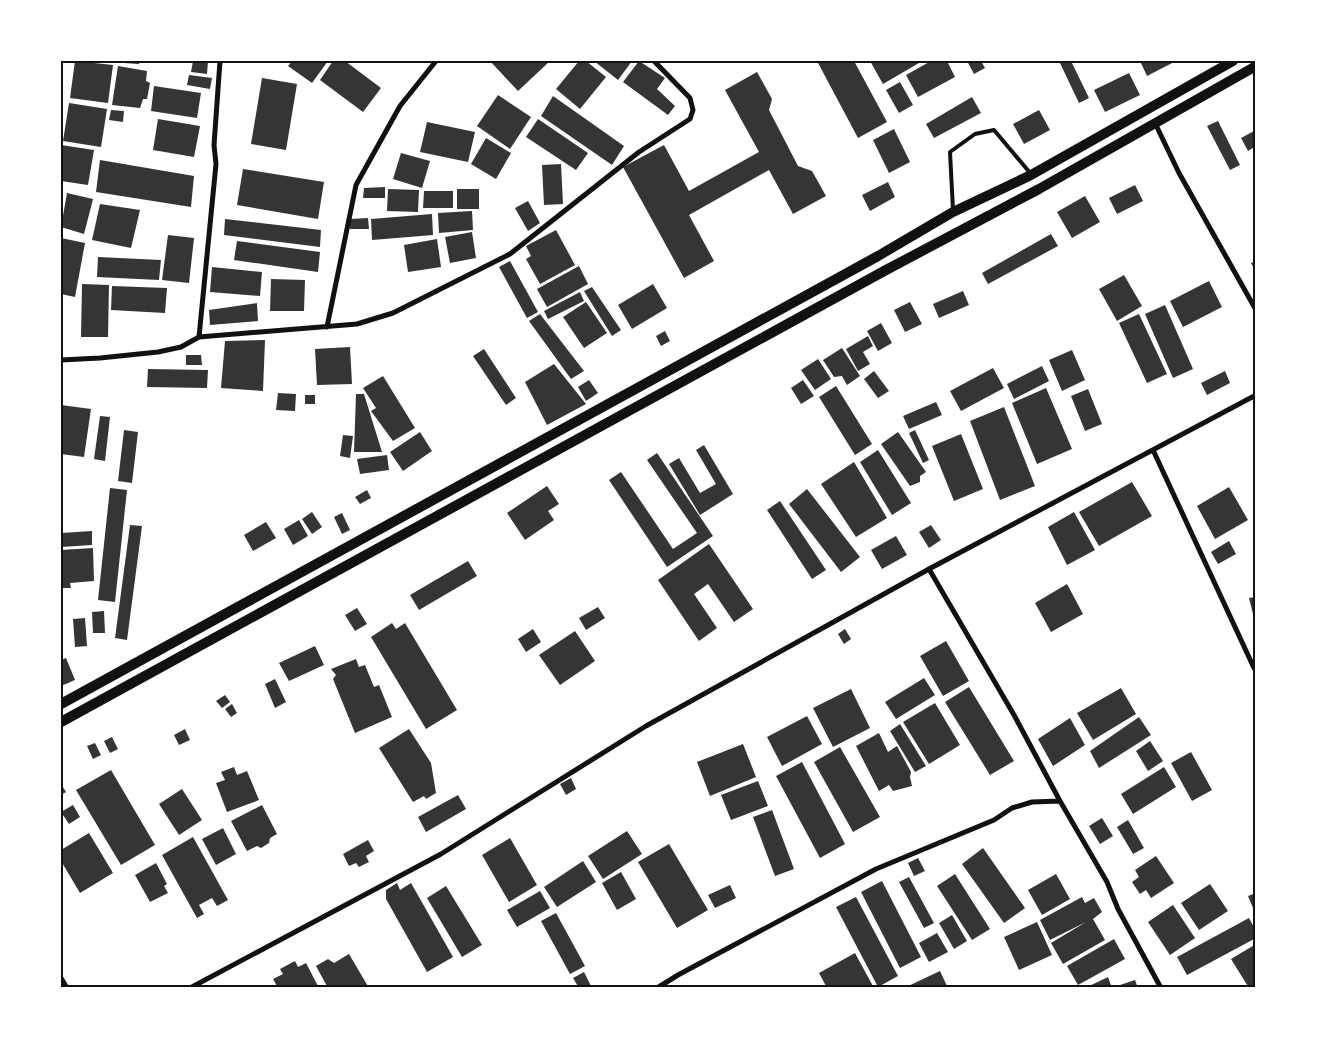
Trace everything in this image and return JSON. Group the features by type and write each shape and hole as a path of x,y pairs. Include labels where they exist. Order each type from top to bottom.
{"main road":[{"path":"61,704 878,256 953,212 1031,175 1228,62"},
{"path":"61,722 886,270 1039,189 1256,66"},
{"path":"489,470 496,484"}],"street":[{"path":"199,337 216,164 214,145 220,61"},
{"path":"327,327 356,185 400,106 436,61"},
{"path":"61,360 158,352 181,347 199,337 357,324 393,313 510,254 639,152 690,119 693,110 690,98 654,61"},
{"path":"1154,123 1179,173 1256,310"},
{"path":"190,988 441,854 646,726 929,569 1256,394"},
{"path":"1153,450 1254,668"},
{"path":"929,569 1014,715 1060,801 1107,882 1118,909 1162,988"},
{"path":"657,988 686,970 876,870 994,820 1012,808 1032,802 1060,801"},
{"path":"61,978 67,988"}],"lane":[{"path":"953,212 950,152 975,134 994,130 1031,175"}],"building":[{"path":"75,61 113,65 108,103 70,98"},
{"path":"124,61 140,61 139,64 124,63"},
{"path":"193,61 208,61 207,74 191,72"},
{"path":"292,61 328,61 312,83 288,66"},
{"path":"333,61 345,61 381,88 363,112 320,80"},
{"path":"490,61 550,61 518,91"},
{"path":"579,61 586,61 606,77 580,109 556,89"},
{"path":"594,61 632,61 618,80"},
{"path":"639,61 665,78 657,89 675,106 668,115 623,82"},
{"path":"817,61 854,61 887,122 858,138"},
{"path":"870,61 918,61 919,63 883,84"},
{"path":"931,61 947,61 955,77 918,97 906,75"},
{"path":"967,61 981,61 985,68 974,74"},
{"path":"1059,61 1071,61 1089,98 1079,103"},
{"path":"1140,61 1176,61 1147,76"},
{"path":"118,66 147,71 146,81 150,83 147,99 143,99 140,108 112,105"},
{"path":"757,72 772,99 769,110 798,166 812,171 826,196 793,214 769,170 689,215 714,261 684,278 623,167 664,145 689,191 759,152 725,90"},
{"path":"1129,73 1140,95 1105,112 1094,90"},
{"path":"189,75 212,78 210,89 187,85"},
{"path":"262,78 297,84 286,150 251,144"},
{"path":"900,82 913,105 899,113 886,90"},
{"path":"154,86 201,93 197,118 151,111"},
{"path":"498,95 531,117 510,149 477,126"},
{"path":"553,96 624,146 612,165 541,116"},
{"path":"972,97 981,113 934,138 926,124"},
{"path":"69,103 107,109 101,147 63,141"},
{"path":"111,110 124,111 123,122 109,120"},
{"path":"1039,110 1050,130 1024,144 1013,124"},
{"path":"158,119 200,126 194,157 153,150"},
{"path":"538,119 588,153 576,170 526,137"},
{"path":"1218,121 1240,165 1230,170 1207,126"},
{"path":"427,122 475,132 468,162 420,152"},
{"path":"894,129 910,162 889,173 873,140"},
{"path":"1256,130 1256,146 1248,151 1241,138"},
{"path":"486,138 511,153 496,179 471,164"},
{"path":"61,145 94,150 88,185 61,181"},
{"path":"401,153 430,161 422,188 393,179"},
{"path":"100,160 194,176 191,207 96,192"},
{"path":"561,164 563,204 544,205 542,165"},
{"path":"243,169 324,182 318,219 237,205"},
{"path":"888,182 895,197 870,211 862,195"},
{"path":"1135,185 1143,201 1117,214 1109,198"},
{"path":"385,187 385,198 363,198 364,188"},
{"path":"388,189 419,190 418,212 387,211"},
{"path":"457,189 479,189 479,209 457,209"},
{"path":"424,191 453,191 453,208 423,208"},
{"path":"67,193 93,199 84,234 61,227"},
{"path":"1085,196 1100,222 1072,238 1057,212"},
{"path":"528,201 540,223 528,231 515,208"},
{"path":"100,204 140,210 131,248 92,240"},
{"path":"472,211 473,230 439,233 438,213"},
{"path":"432,214 433,235 372,240 371,219"},
{"path":"368,218 369,229 350,229 350,219"},
{"path":"225,219 321,230 320,247 224,235"},
{"path":"556,230 575,265 540,284 526,259 531,256 526,246"},
{"path":"472,232 476,258 450,263 445,237"},
{"path":"1051,234 1058,246 988,284 982,273"},
{"path":"168,235 194,238 189,283 162,280"},
{"path":"61,238 85,243 75,297 61,294"},
{"path":"437,239 441,267 408,272 404,245"},
{"path":"237,241 320,252 318,272 234,260"},
{"path":"98,257 161,260 159,280 97,277"},
{"path":"510,261 538,312 527,318 499,267"},
{"path":"1256,261 1256,272 1251,263"},
{"path":"579,266 588,284 547,307 537,289"},
{"path":"212,267 262,272 260,296 210,292"},
{"path":"1124,275 1142,306 1117,321 1099,289"},
{"path":"271,279 305,280 304,311 270,311"},
{"path":"1209,281 1222,307 1183,327 1170,301"},
{"path":"82,284 109,285 108,337 81,337"},
{"path":"653,284 667,308 632,329 618,305"},
{"path":"112,286 167,288 165,313 111,310"},
{"path":"592,287 621,330 612,336 584,291"},
{"path":"963,291 969,305 939,318 933,304"},
{"path":"580,292 584,301 548,319 544,311"},
{"path":"586,302 607,333 584,348 563,317"},
{"path":"910,302 922,324 905,332 894,310"},
{"path":"257,303 258,321 210,325 209,310"},
{"path":"1165,305 1193,369 1173,378 1145,314"},
{"path":"540,314 584,371 571,379 529,321"},
{"path":"1139,314 1167,374 1147,383 1119,323"},
{"path":"881,323 892,343 878,351 867,331"},
{"path":"665,331 670,341 661,346 656,336"},
{"path":"868,336 873,346 863,352 870,364 858,371 846,349"},
{"path":"265,340 263,391 221,388 225,341"},
{"path":"350,347 352,384 317,385 315,349"},
{"path":"842,348 860,376 847,385 842,376 834,377 823,360"},
{"path":"484,349 516,398 506,405 473,356"},
{"path":"1072,350 1085,380 1062,391 1049,360"},
{"path":"186,355 201,355 202,365 186,365"},
{"path":"818,359 831,379 815,390 801,370"},
{"path":"554,364 586,404 547,425 525,382"},
{"path":"1042,366 1049,381 1014,399 1007,384"},
{"path":"993,368 1004,388 961,411 950,391"},
{"path":"148,369 208,370 207,388 147,387"},
{"path":"874,371 889,391 878,398 864,379"},
{"path":"1225,371 1230,383 1207,395 1201,383"},
{"path":"383,376 415,428 393,441 371,411 376,408 363,388"},
{"path":"589,380 598,393 586,401 578,387"},
{"path":"803,380 814,396 801,404 791,388"},
{"path":"836,386 872,444 855,455 819,397"},
{"path":"1046,388 1072,449 1037,464 1012,403"},
{"path":"1088,389 1102,424 1085,431 1071,396"},
{"path":"278,393 296,394 295,411 276,410"},
{"path":"356,394 364,394 382,452 354,452"},
{"path":"305,395 315,395 315,404 305,404"},
{"path":"936,402 942,415 909,429 903,416"},
{"path":"61,405 91,409 84,457 61,454"},
{"path":"1004,407 1035,486 1000,500 970,421"},
{"path":"100,416 110,417 105,461 94,459"},
{"path":"124,430 138,432 132,483 118,481"},
{"path":"915,430 929,460 923,463 909,433"},
{"path":"420,432 432,451 403,471 390,452"},
{"path":"898,432 926,472 920,476 920,482 910,486 881,444"},
{"path":"961,434 983,489 954,501 932,446"},
{"path":"343,435 353,436 350,458 340,456"},
{"path":"704,445 733,494 700,515 669,464 679,458 700,493 716,484 696,450"},
{"path":"878,450 911,503 892,515 860,462"},
{"path":"657,453 713,536 667,567 609,480 621,472 673,549 697,533 647,460"},
{"path":"387,455 389,470 360,474 357,459"},
{"path":"854,462 887,518 856,537 821,484"},
{"path":"1132,482 1152,516 1099,546 1079,512"},
{"path":"547,486 559,504 548,511 554,520 525,540 507,513"},
{"path":"1229,487 1248,520 1215,539 1197,506"},
{"path":"110,488 127,490 115,602 98,600"},
{"path":"807,489 860,557 841,572 789,504"},
{"path":"367,490 371,498 360,504 355,497"},
{"path":"780,501 826,570 812,579 767,510"},
{"path":"312,512 322,527 312,534 302,519"},
{"path":"1074,512 1095,550 1067,565 1048,527"},
{"path":"342,513 350,530 342,534 334,517"},
{"path":"299,520 308,536 293,545 284,529"},
{"path":"266,522 276,538 253,551 244,535"},
{"path":"130,525 142,526 127,640 115,638"},
{"path":"931,525 941,540 929,548 919,532"},
{"path":"92,531 92,545 61,547 61,533"},
{"path":"896,536 907,555 882,569 871,550"},
{"path":"1229,541 1236,554 1218,564 1211,552"},
{"path":"709,544 753,609 734,622 708,584 694,594 717,628 699,641 658,580"},
{"path":"93,548 94,581 70,583 71,588 61,588 61,550"},
{"path":"468,561 477,576 419,610 410,595"},
{"path":"1067,584 1083,614 1051,632 1035,603"},
{"path":"1256,597 1256,622 1255,622 1249,598"},
{"path":"598,607 605,618 586,630 579,618"},
{"path":"357,608 367,624 355,631 345,615"},
{"path":"104,611 105,633 93,633 92,612"},
{"path":"85,618 87,646 75,647 73,619"},
{"path":"392,623 396,629 405,623 457,710 426,729 371,637"},
{"path":"533,629 541,642 526,652 518,639"},
{"path":"845,629 851,639 844,644 838,634"},
{"path":"575,631 595,661 560,685 539,655"},
{"path":"946,641 969,681 943,696 920,656"},
{"path":"315,646 324,665 289,681 279,663"},
{"path":"66,658 75,680 61,686 61,660"},
{"path":"356,659 359,667 365,665 374,687 379,685 392,717 355,733 333,679 336,675 331,669"},
{"path":"924,678 935,695 896,719 885,702"},
{"path":"275,679 286,702 275,708 265,684"},
{"path":"969,687 1014,761 990,775 945,702"},
{"path":"1121,688 1136,714 1093,740 1077,713"},
{"path":"851,689 870,728 833,747 813,708"},
{"path":"225,695 230,702 222,708 216,701"},
{"path":"935,703 960,745 929,764 903,722"},
{"path":"232,704 237,713 231,717 225,709"},
{"path":"807,716 822,744 782,766 767,737"},
{"path":"1139,717 1151,735 1099,768 1090,751"},
{"path":"1070,718 1085,745 1053,766 1038,739"},
{"path":"900,724 926,766 915,772 890,731"},
{"path":"185,729 190,740 179,745 174,735"},
{"path":"409,729 431,763 436,793 426,799 424,796 413,802 379,748"},
{"path":"879,733 888,752 897,746 911,772 912,786 893,791 889,785 879,791 856,746"},
{"path":"112,737 118,749 110,753 104,741"},
{"path":"1150,741 1163,761 1148,771 1136,751"},
{"path":"95,743 101,755 93,759 87,746"},
{"path":"743,744 756,777 710,796 697,762"},
{"path":"840,747 880,817 853,832 814,762"},
{"path":"1191,752 1212,790 1192,801 1171,763"},
{"path":"802,762 845,844 820,858 776,776"},
{"path":"234,767 237,775 247,771 259,800 227,812 216,783 225,780 221,772"},
{"path":"1164,767 1176,787 1133,814 1121,794"},
{"path":"111,770 155,845 121,865 76,790"},
{"path":"571,778 576,789 566,795 560,784"},
{"path":"758,781 768,806 731,820 721,795"},
{"path":"61,784 66,792 61,795"},
{"path":"182,789 202,820 179,835 159,804"},
{"path":"458,795 466,809 426,832 418,817"},
{"path":"73,805 80,817 69,824 61,812"},
{"path":"262,805 277,834 270,838 269,843 261,848 257,846 247,851 231,821"},
{"path":"772,810 794,869 775,876 753,817"},
{"path":"1102,818 1113,836 1100,844 1089,826"},
{"path":"1128,820 1144,848 1133,854 1117,827"},
{"path":"223,828 236,854 216,865 202,839"},
{"path":"627,831 642,854 603,879 588,856"},
{"path":"89,833 113,873 80,893 61,861 61,850"},
{"path":"193,837 228,900 217,906 212,898 199,905 204,914 197,918 162,855"},
{"path":"510,838 537,885 509,902 482,855"},
{"path":"368,840 374,851 366,856 369,862 359,867 356,863 349,866 343,854"},
{"path":"669,844 708,910 677,928 638,862"},
{"path":"983,848 1025,908 1004,923 962,864"},
{"path":"1156,856 1174,883 1151,898 1146,890 1140,894 1132,882 1139,877 1135,870"},
{"path":"918,858 925,871 914,876 908,863"},
{"path":"583,861 596,882 557,907 544,887"},
{"path":"156,863 167,884 164,886 168,893 150,902 135,875"},
{"path":"621,872 636,899 617,910 602,883"},
{"path":"955,874 990,929 972,940 937,886"},
{"path":"1056,874 1070,899 1042,915 1028,890"},
{"path":"909,877 934,923 924,928 899,882"},
{"path":"882,881 921,957 900,968 861,892"},
{"path":"397,883 400,890 411,883 453,957 427,972 386,899 386,890"},
{"path":"1210,884 1228,911 1199,930 1181,903"},
{"path":"730,885 736,898 715,908 708,895"},
{"path":"446,886 482,945 462,957 427,898"},
{"path":"540,891 550,908 517,927 507,910"},
{"path":"1256,893 1256,915 1248,896"},
{"path":"856,897 898,976 878,987 836,907"},
{"path":"1082,897 1085,903 1094,898 1102,912 1093,919 1105,940 1063,964 1051,943 1086,922 1050,940 1040,920"},
{"path":"1173,905 1195,938 1170,955 1148,922"},
{"path":"556,913 585,966 570,974 541,921"},
{"path":"952,915 967,941 954,949 939,923"},
{"path":"1249,918 1256,931 1256,938 1187,975 1177,957"},
{"path":"1037,922 1052,955 1019,970 1004,937"},
{"path":"937,933 948,952 929,962 919,943"},
{"path":"1114,939 1125,959 1078,985 1067,966"},
{"path":"1256,944 1256,988 1249,988 1231,959"},
{"path":"855,953 874,988 827,988 819,973"},
{"path":"349,954 369,988 328,988 316,966 328,959 334,963"},
{"path":"295,961 298,967 306,963 319,988 278,988 273,979 283,974 280,969"},
{"path":"940,971 948,988 904,988"},
{"path":"584,972 592,988 579,988 573,978"},
{"path":"1108,977 1112,988 1085,988"},
{"path":"1135,980 1138,988 1122,988 1120,985"}]}
